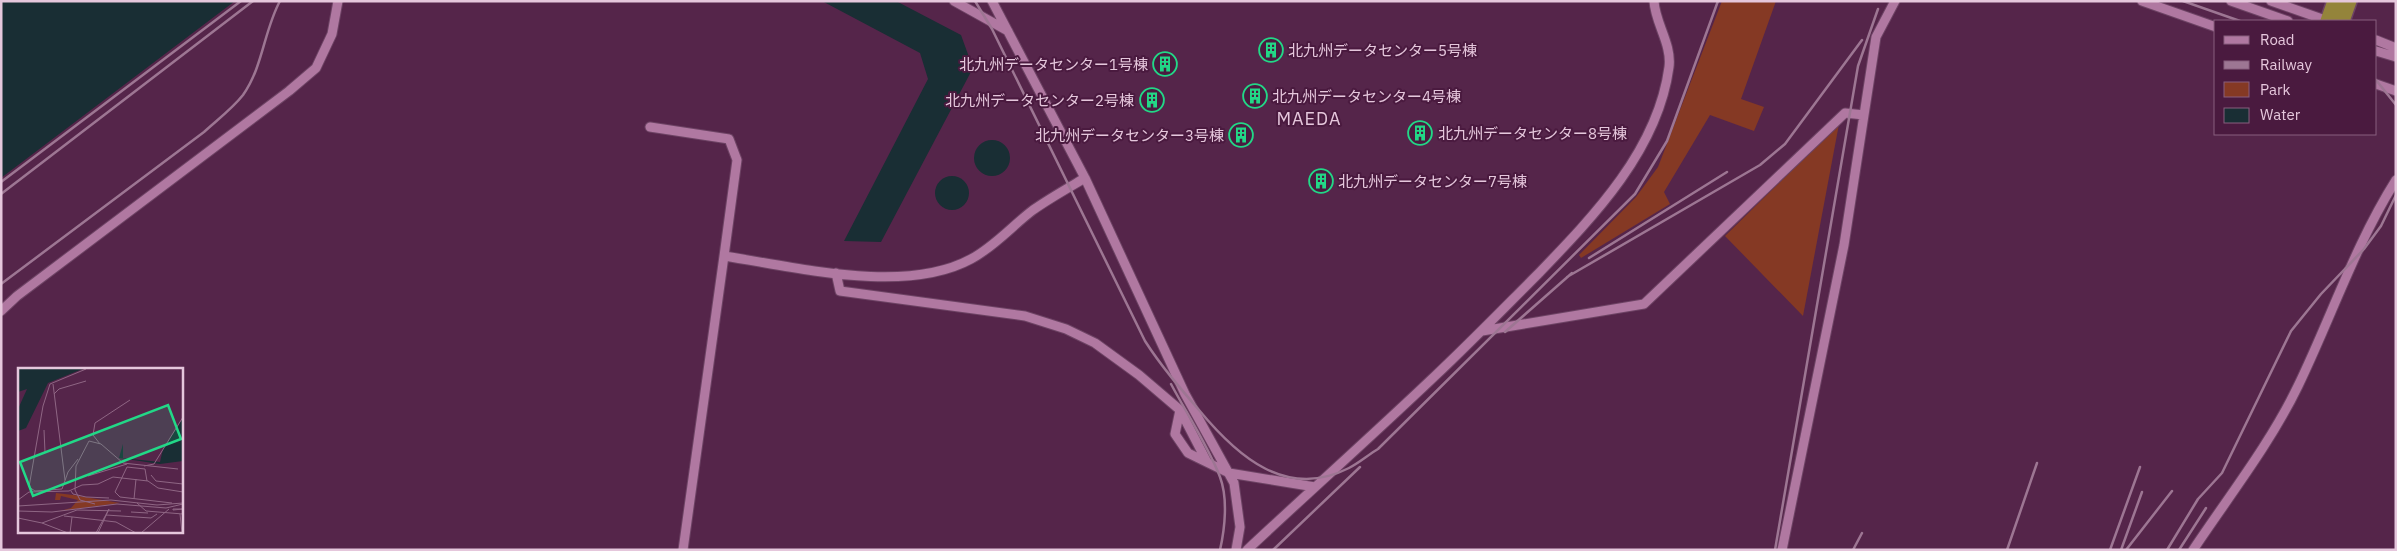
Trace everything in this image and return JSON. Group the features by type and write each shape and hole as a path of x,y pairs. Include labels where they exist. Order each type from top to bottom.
{"highway":[{"path":"2328,20 2335,1"},
{"path":"2342,20 2349,1"}],"street":[{"path":"1,311 16,296 289,91 316,68 332,34 338,1"},
{"path":"954,1 1008,31"},
{"path":"992,1 1085,178 1185,394 1234,483 1240,527 1236,550"},
{"path":"1247,550 1482,331 1592,217 1631,164 1659,110 1669,65 1665,36 1654,13 1654,1"},
{"path":"1782,550 1844,245 1876,37 1895,1"},
{"path":"2142,1 2214,26"},
{"path":"2232,1 2285,20"},
{"path":"2272,1 2325,20"},
{"path":"2377,40 2396,48"},
{"path":"2377,51 2396,58"},
{"path":"2377,84 2396,91"},
{"path":"1482,331 1644,304 1845,113 1864,115"},
{"path":"650,127 729,139 737,160 683,550"},
{"path":"724,256 836,273 914,277 945,271 972,259 1035,209 1085,178"},
{"path":"2194,550 2272,431 2298,387 2345,278 2396,180"},
{"path":"836,273 840,291 1025,316 1066,329 1095,343 1139,375 1180,410 1207,462"},
{"path":"1180,410 1175,434 1188,453 1229,473 1315,486"}],"green space":[{"path":"1722,1 1776,1 1741,99 1764,107 1754,131 1710,115 1664,192 1670,204 1581,258 1579,255 1636,197 1658,167"},
{"path":"1839,124 1803,316 1725,236"}],"water":[{"path":"1,1 235,1 1,178"},
{"path":"822,1 896,1 961,35 973,68 881,242 844,241 928,79 920,53"},
{"path":"992,140 999,141 1005,145 1009,151 1009,165 1005,171 999,175 992,176 985,175 979,171 975,165 974,158 975,151 979,145 985,141"},
{"path":"952,176 959,177 964,181 968,186 968,200 964,205 959,209 952,210 945,209 940,205 936,200 935,193 936,186 940,181 945,177"}],"railway":[{"path":"1,182 241,1"},
{"path":"1,194 253,1"},
{"path":"1,284 204,132 234,105 243,95 255,73 270,24 280,1"},
{"path":"975,1 992,29 1151,350 1185,393 1230,443 1247,457 1265,468 1284,476 1304,479 1326,477 1349,468 1378,449 1635,194 1667,141 1718,1"},
{"path":"2183,1 2237,20"},
{"path":"1775,550 1858,66 1878,9"},
{"path":"1567,277 1760,165 1785,144 1862,40"},
{"path":"2377,81 2396,105"},
{"path":"1589,258 1727,172"},
{"path":"2167,550 2198,499 2222,473 2291,331 2321,294 2364,249 2381,226 2396,195"},
{"path":"1505,332 1572,273"},
{"path":"1171,384 1210,454 1223,485 1225,513 1220,550"},
{"path":"2007,550 2037,463"},
{"path":"1273,550 1360,467"},
{"path":"2110,550 2140,467"},
{"path":"2126,550 2172,491"},
{"path":"2121,550 2142,492"},
{"path":"2179,550 2206,508"},
{"path":"1853,550 1862,533"}],"place":[{"name":"北九州データセンター5号棟","path":"1271,50"},
{"name":"北九州データセンター1号棟","path":"1165,64"},
{"name":"北九州データセンター4号棟","path":"1255,96"},
{"name":"北九州データセンター2号棟","path":"1152,100"},
{"name":"北九州データセンター8号棟","path":"1420,133"},
{"name":"北九州データセンター3号棟","path":"1241,135"},
{"name":"北九州データセンター7号棟","path":"1321,181"}],"district":[{"name":"MAEDA","path":"1309,118"}]}
